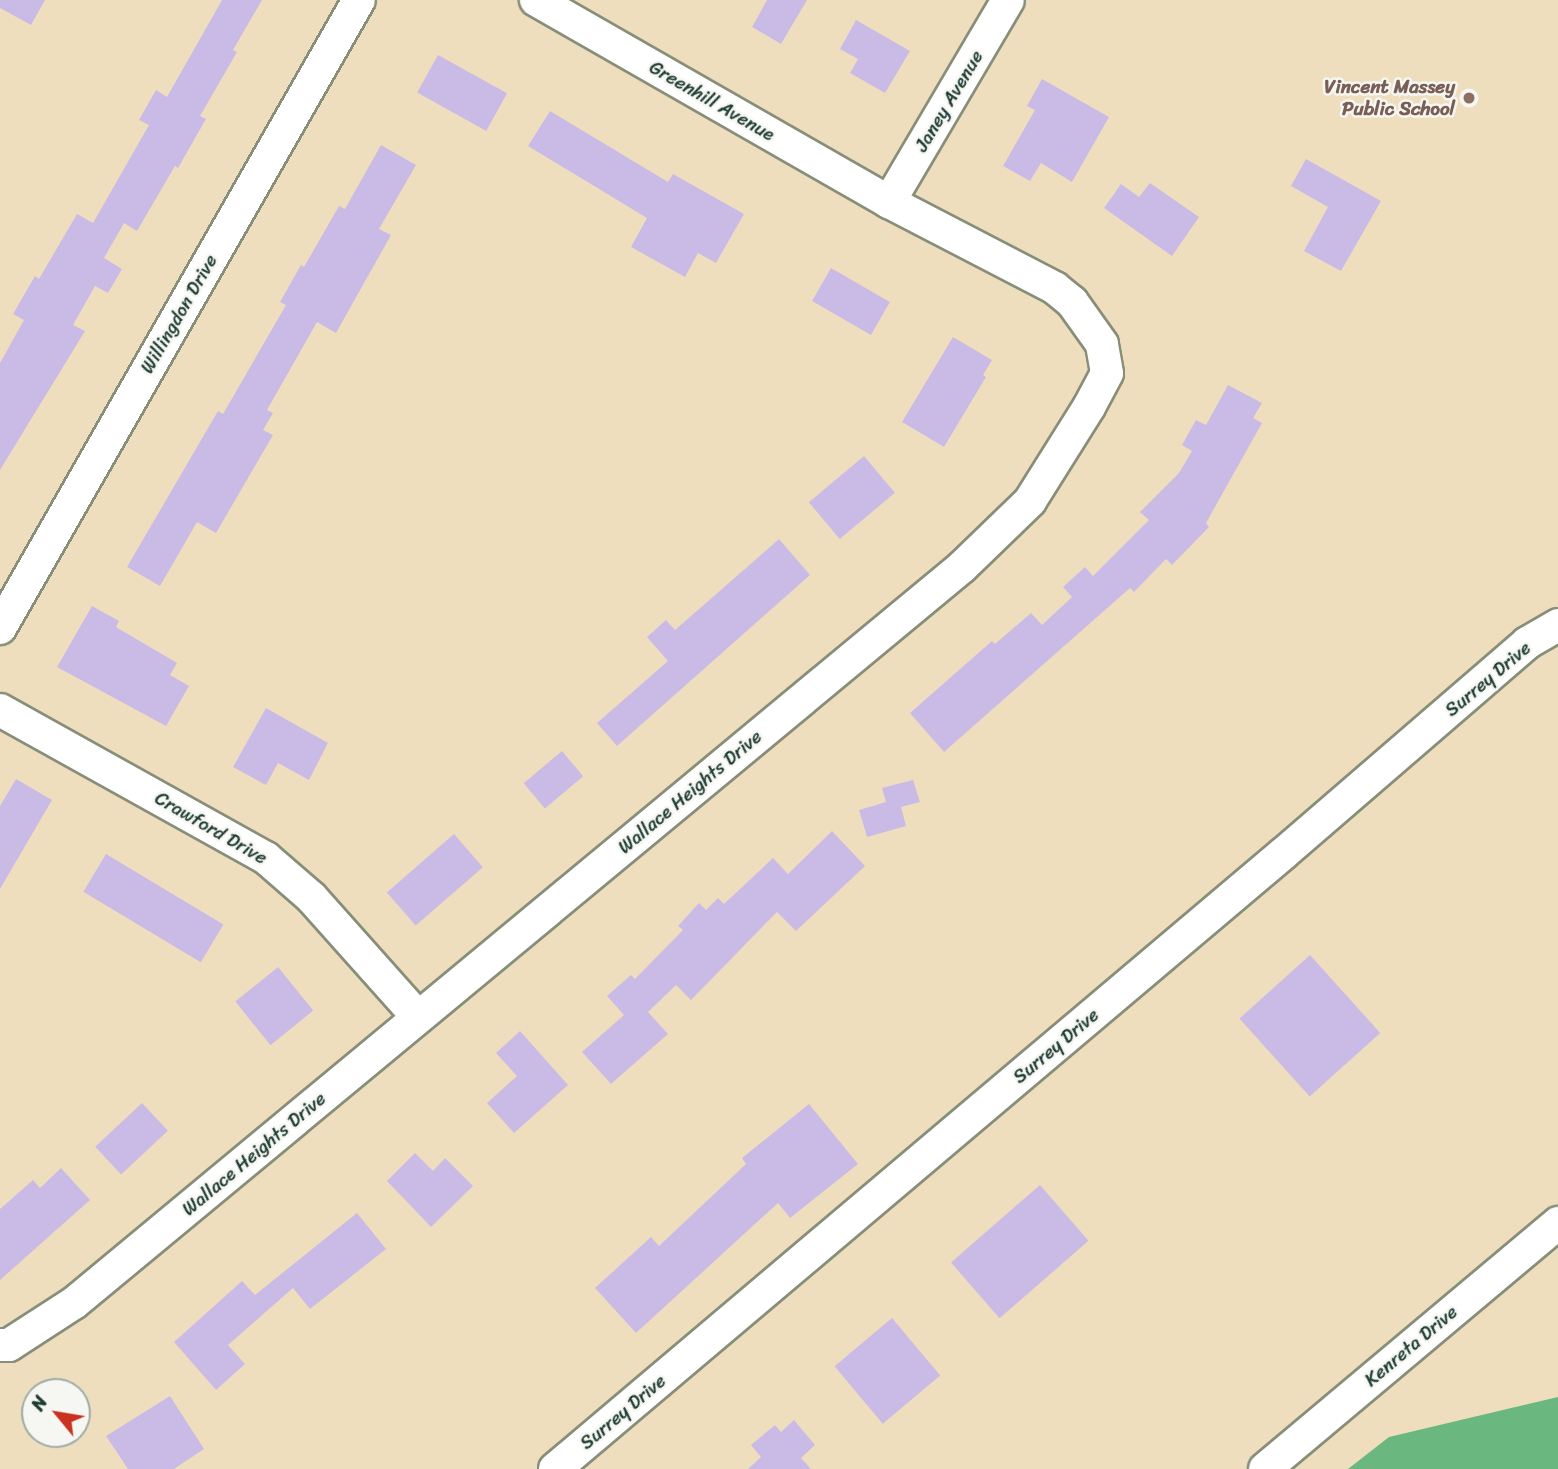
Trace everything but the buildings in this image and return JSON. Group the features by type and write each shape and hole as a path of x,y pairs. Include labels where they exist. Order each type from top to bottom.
{"street":[{"name":"Willingdon Drive","path":"0,628 359,0"},
{"name":"Greenhill Avenue","path":"536,0 889,202"},
{"name":"Janey Avenue","path":"889,202 1008,0"},
{"name":"Wallace Heights Drive","path":"0,1345 9,1345 74,1303 962,567 1030,501 1089,407 1107,373 1102,344 1072,302 1055,288 889,202"},
{"name":"Surrey Drive","path":"555,1469 1263,871 1527,643 1558,625"},
{"name":"Crawford Drive","path":"0,710 267,858 311,897 418,1017"},
{"name":"Kenreta Drive","path":"1265,1469 1558,1223"}],"green space":[{"path":"1558,1397 1558,1469 1348,1469 1389,1437"}],"place":[{"name":"Vincent Massey Public School","path":"1469,98"}]}
